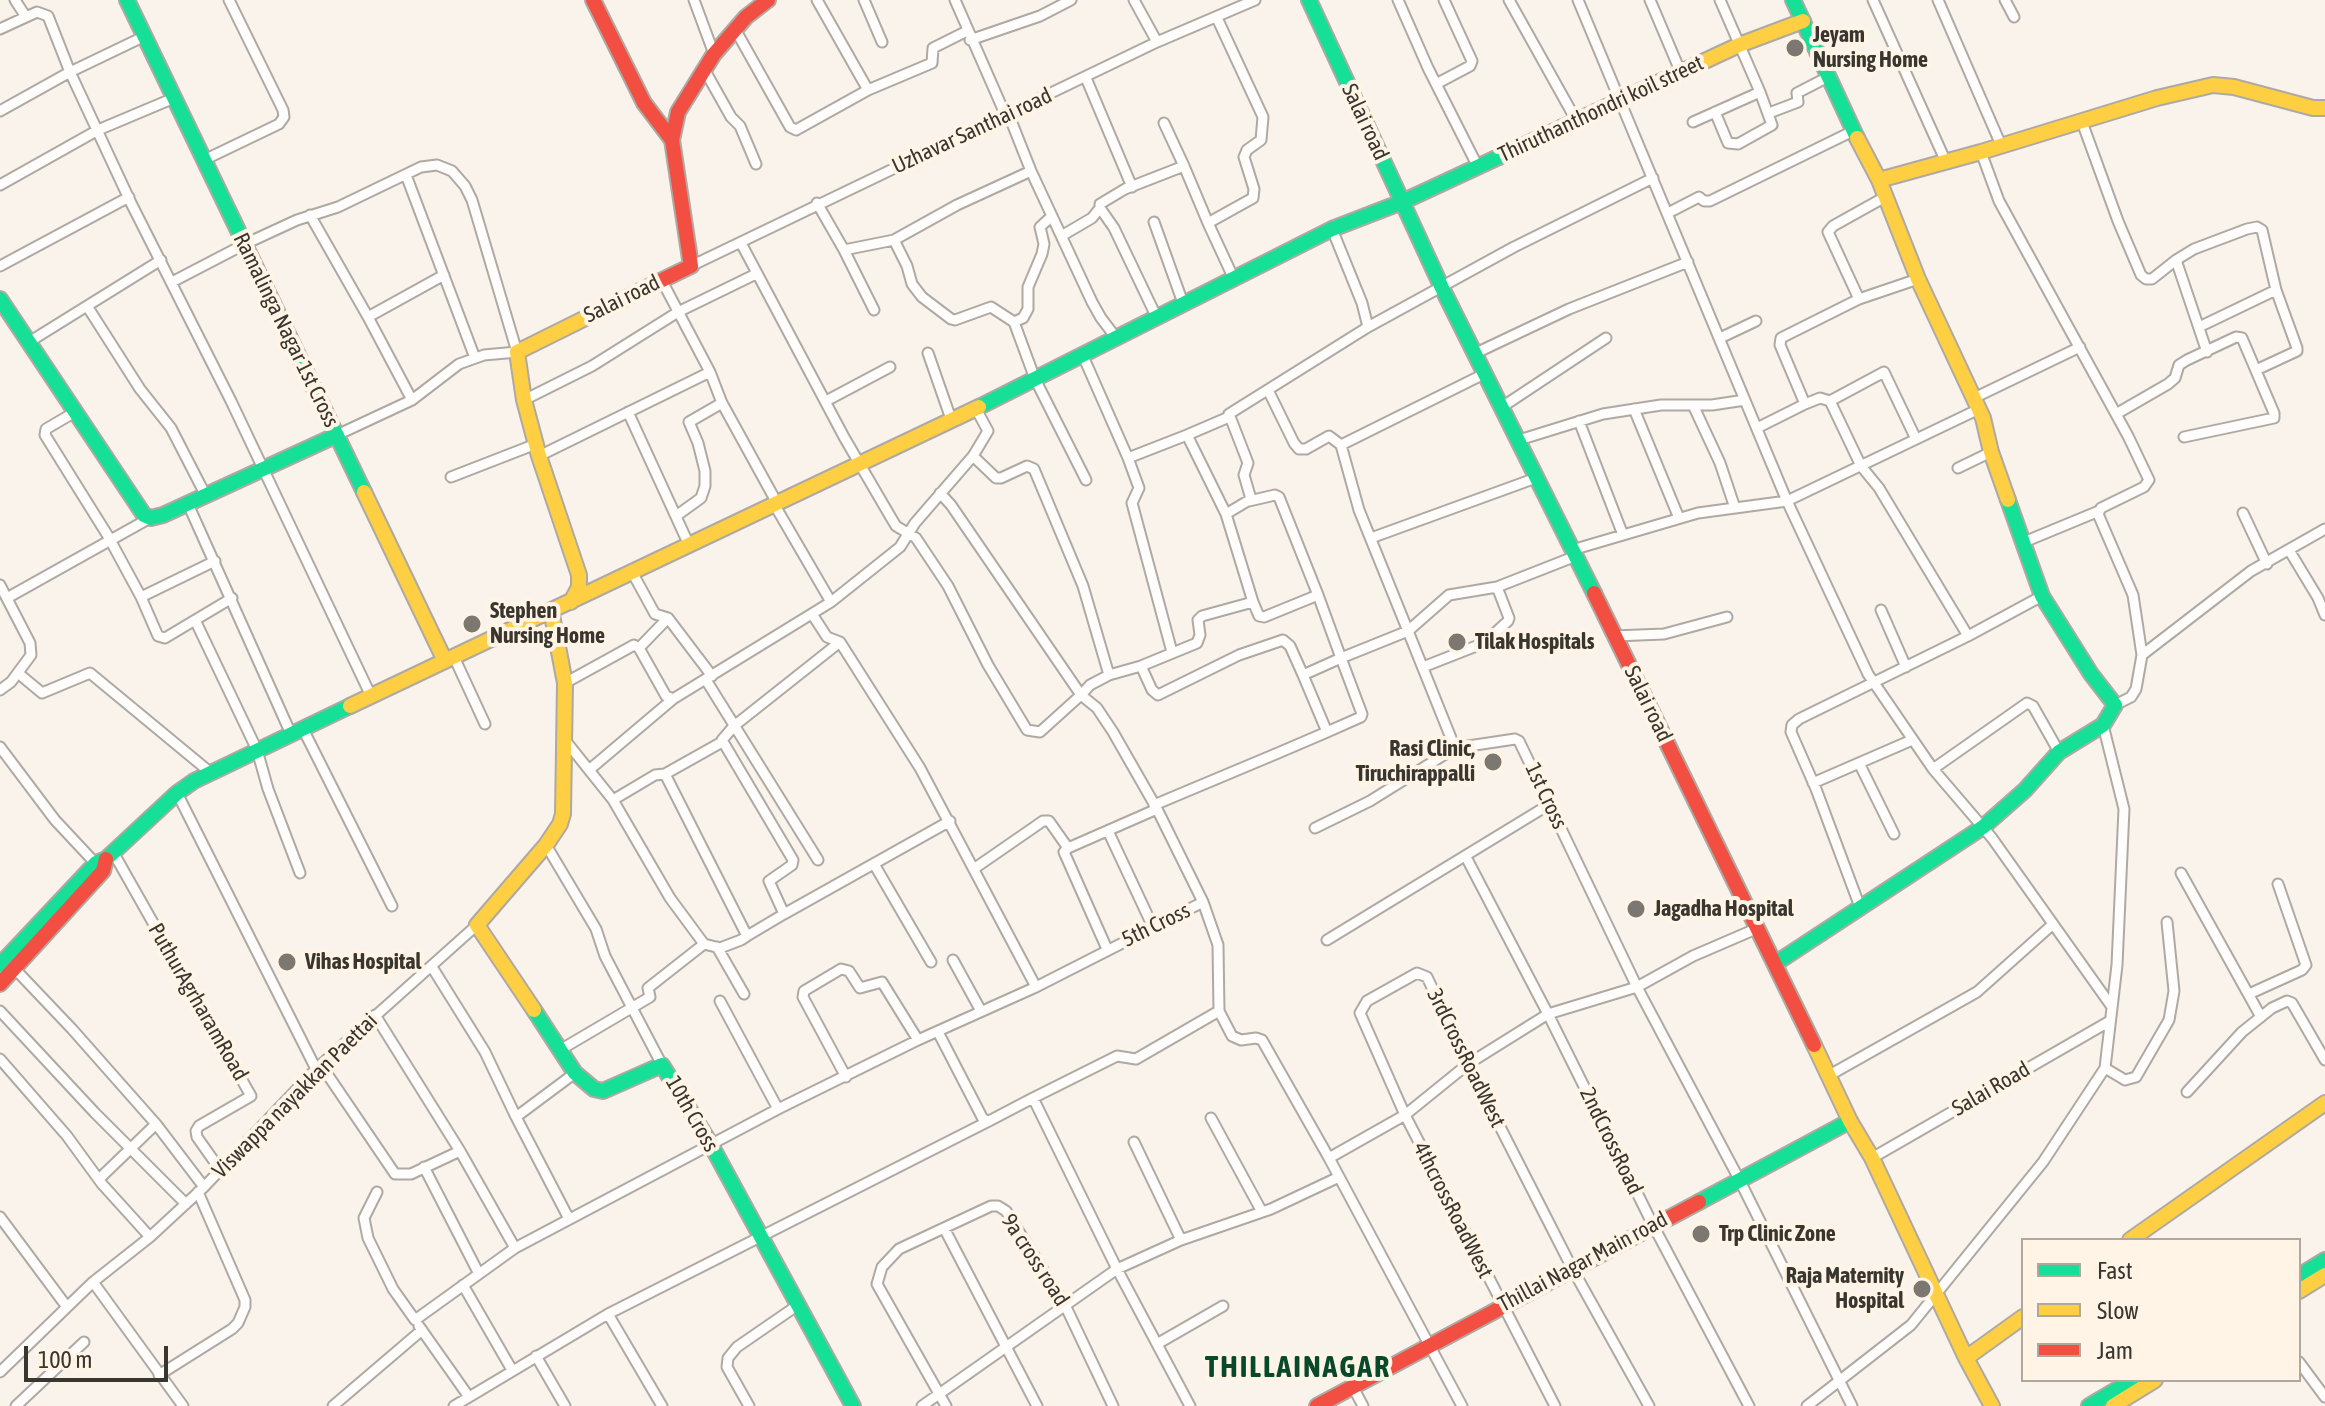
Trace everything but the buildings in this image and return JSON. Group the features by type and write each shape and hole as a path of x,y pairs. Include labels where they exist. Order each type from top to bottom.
{"street":[{"path":"15,0 26,17"},
{"path":"38,0 129,197 371,696"},
{"name":"Ramalinga Nagar 1st Cross","path":"127,0 337,435 450,659"},
{"path":"204,160 279,124 284,117 229,0"},
{"path":"593,0 644,103 672,140"},
{"path":"694,0 714,54"},
{"path":"691,266 672,140 678,112 714,54 735,29 768,0"},
{"path":"817,0 868,90"},
{"path":"864,0 882,42"},
{"path":"955,0 968,36 1052,216 1101,318 1117,339"},
{"path":"735,29 792,129 798,130 868,90 932,63 933,48 1040,16 1071,0"},
{"path":"1134,0 1157,42"},
{"name":"Uzhavar Santhai road","path":"691,266 1157,42 1255,0"},
{"name":"Salai road","path":"1309,0 1442,288 1992,1406"},
{"path":"1398,0 1478,167"},
{"path":"1436,84 1470,66 1472,61 1444,0"},
{"path":"1509,0 1576,120"},
{"path":"1578,0 1787,501 1873,684 1933,769 1983,827 2112,1007"},
{"path":"1650,0 1681,73"},
{"path":"1715,112 1728,143 1732,145 1768,130 1772,125 1720,0"},
{"path":"1793,0 1879,180 1918,279 1977,404 2042,596 2091,674 2115,705"},
{"path":"1873,0 1946,162"},
{"path":"1938,0 2001,145"},
{"path":"2005,0 2014,17"},
{"path":"0,29 43,13"},
{"path":"1208,223 1253,198 1254,189 1244,157 1247,150 1261,140 1263,129 1259,107 1217,18"},
{"name":"Thiruthanthondri koil street","path":"0,984 7,966 104,861 177,793 211,773 775,503 861,465 1332,229 1402,202 1739,45 1803,21"},
{"path":"0,111 70,72 145,36"},
{"path":"704,69 731,117 740,126 756,164"},
{"path":"1769,113 1798,102 1797,93 1828,77"},
{"path":"1086,78 1132,187"},
{"path":"1879,180 2157,98 2213,85 2234,87 2313,108 2325,108"},
{"path":"1693,122 1760,92"},
{"path":"0,185 98,130 174,98"},
{"path":"2082,122 2118,221 2141,275 2146,279 2152,279 2194,249 2259,228 2297,351 2256,370"},
{"path":"1164,123 1233,277"},
{"path":"1668,213 1699,197 1710,201 1853,131"},
{"path":"1981,152 1999,201 2149,480 2144,487 2099,511 2024,542"},
{"path":"172,282 245,244 310,215 338,207 421,167 437,165 452,171 472,200 517,352 524,400 538,450 579,575 579,587 571,602"},
{"path":"1063,235 1092,218 1100,204 1184,166"},
{"path":"844,250 894,240 957,205 1031,171"},
{"path":"406,175 475,358"},
{"path":"1249,501 1244,475 1248,463 1229,413 1368,327 1514,247 1653,178"},
{"path":"0,266 129,197"},
{"path":"1859,299 1828,232 1833,226 1885,197"},
{"path":"817,203 874,310"},
{"path":"1100,208 1114,228 1156,316"},
{"path":"310,215 412,400"},
{"path":"1014,322 1023,318 1028,309 1028,287 1044,244 1040,227 1052,216"},
{"path":"1154,222 1183,303"},
{"path":"1332,229 1362,303 1368,327"},
{"path":"894,240 912,284 922,297 951,319 991,307 1014,322 1035,379 1086,480"},
{"path":"741,243 896,526 916,538 948,586 988,665 1027,730 1040,732 1090,685 1109,675 1141,666 1199,640 1200,617 1253,602"},
{"path":"29,342 161,260"},
{"path":"2176,260 2207,352"},
{"path":"1476,353 1569,309 1688,262"},
{"name":"Salai road","path":"517,352 691,266"},
{"path":"524,400 592,366 678,312 756,274"},
{"path":"368,317 444,275"},
{"path":"661,279 710,372 722,403 831,602"},
{"path":"1805,404 1780,345 1781,338 1859,299 1918,279"},
{"path":"2199,327 2276,290"},
{"path":"1,301 140,510 151,518"},
{"path":"87,306 140,389 171,428 206,496"},
{"path":"1720,338 1756,321"},
{"path":"2116,414 2168,384 2175,378 2179,365 2239,337 2256,370 2274,418 2184,437"},
{"path":"1502,407 1606,338"},
{"path":"1303,675 1408,631 1449,595 1497,587 1574,553 1679,518 1787,501 1916,439 2080,347"},
{"path":"7,598 151,518 206,496 412,400 459,364 475,358 517,352"},
{"path":"928,353 951,419"},
{"path":"1083,356 1139,488 1132,503 1172,652"},
{"path":"826,401 890,367"},
{"path":"451,477 538,450 628,412 710,372"},
{"path":"1757,428 1820,398 1830,401 1884,372 1916,439"},
{"path":"1341,445 1486,373"},
{"path":"1268,390 1299,449 1306,449 1329,436 1341,445 1359,510 1455,748 1370,801 1315,828"},
{"path":"1519,440 1603,414 1661,405 1745,400"},
{"path":"1830,401 1861,466 1879,488 1968,636"},
{"path":"676,516 701,498 705,486 705,471 698,443 689,422 722,403"},
{"path":"1693,405 1720,463 1735,508"},
{"path":"589,770 673,699 831,602 900,547 940,493 973,456 988,431 975,407"},
{"path":"1634,409 1679,518"},
{"path":"75,412 44,433 111,541 161,638 232,598"},
{"path":"628,412 689,545"},
{"path":"1128,458 1229,417"},
{"path":"1579,421 1623,535"},
{"path":"1187,435 1226,514 1259,616 1264,617 1318,595"},
{"path":"1958,468 1991,452"},
{"path":"973,456 996,478 1027,466 1034,469 1083,586 1109,675"},
{"path":"1371,538 1536,478"},
{"path":"940,493 1081,695 1101,713 1156,807 1203,902"},
{"path":"1107,949 1064,852 1068,848 1362,714 1279,497 1275,495 1249,501 1226,514"},
{"path":"188,504 297,732 392,906"},
{"path":"1776,963 1983,827 2025,790 2059,752 2103,725 2115,705 2131,697 2136,689 2142,655 2133,595 2099,518 2099,511"},
{"path":"2243,513 2267,564"},
{"path":"2142,655 2251,571 2325,529"},
{"path":"2289,550 2325,615"},
{"path":"141,597 215,561"},
{"path":"632,572 655,614 668,618 709,678 734,726 818,860"},
{"path":"0,585 30,643 31,655 0,690"},
{"path":"1423,667 1484,643 1508,621 1497,587"},
{"path":"1860,907 1791,732 1792,725 2042,596"},
{"name":"Viswappa nayakkan Paettai","path":"0,1372 93,1282 150,1237 201,1190 319,1067 477,925 546,845 560,824 564,806 562,738 565,683 551,610"},
{"path":"1881,610 1906,667"},
{"path":"812,614 827,637 840,642 920,768 1036,987"},
{"path":"1614,636 1664,634 1727,617"},
{"path":"639,648 668,618"},
{"path":"195,620 257,750 268,789 300,873"},
{"path":"1141,666 1152,690 1158,695 1239,655 1283,640 1290,646 1327,732"},
{"path":"613,800 722,742 734,726 840,642"},
{"path":"565,683 632,645 639,648 664,693 673,699"},
{"path":"450,659 485,724"},
{"path":"18,673 37,692 46,693 90,673 211,773"},
{"path":"1933,769 2027,703 2033,706 2059,752"},
{"path":"1807,1406 1911,1325 2043,1162 2105,1068 2117,965 2124,809 2103,725"},
{"path":"562,738 613,800 670,898 704,944 717,947 747,936 950,821"},
{"name":"1st Cross","path":"1455,748 1515,739 1519,741 1637,987 1739,1179 1852,1406"},
{"path":"1813,783 1912,740"},
{"path":"722,742 793,860 792,865 769,881 784,914"},
{"name":"PuthurAgrharamRoad","path":"0,747 55,820 104,861 251,1096 199,1126 196,1131 221,1171"},
{"path":"1859,763 1894,834"},
{"path":"665,774 747,936"},
{"path":"177,793 319,1067 391,1172 398,1176 411,1174 460,1151"},
{"path":"1327,940 1550,804"},
{"path":"975,868 1043,821 1049,821 1068,848"},
{"path":"1108,831 1153,927"},
{"path":"546,845 596,929 605,956 662,1065"},
{"name":"2ndCrossRoad","path":"1466,857 1749,1406"},
{"path":"874,864 931,962"},
{"path":"2181,873 2261,1017"},
{"path":"2249,994 2302,970 2306,965 2278,884"},
{"name":"5th Cross","path":"415,1320 515,1248 568,1217 778,1109 918,1040 1036,987 1203,902 1218,945 1219,1011"},
{"path":"2105,1068 2125,1080 2136,1077 2169,1020 2174,991 2167,922"},
{"path":"477,925 575,1073 516,1117"},
{"path":"1828,1076 1977,992 2052,925"},
{"path":"1329,1158 1405,1115 1468,1064 1548,1014 1637,987 1693,956 1758,928"},
{"path":"560,1050 650,997 648,988 704,944"},
{"path":"717,947 744,994"},
{"path":"953,960 981,1011"},
{"path":"7,966 72,1029 156,1124 201,1190 245,1300 245,1307 232,1329 159,1375"},
{"path":"432,967 485,1052 568,1217"},
{"path":"846,1077 803,997 804,991 841,969 849,971 860,988 882,982 918,1040"},
{"name":"3rdCrossRoadWest","path":"1405,1115 1360,1013 1367,1001 1422,973 1427,977 1572,1268 1649,1406"},
{"path":"720,1001 778,1109"},
{"path":"2187,1092 2242,1032 2280,1003 2292,1003 2325,1060"},
{"path":"0,1011 186,1204"},
{"path":"454,1406 608,1314 1117,1056 1136,1059 1219,1011 1232,1036 1241,1040 1262,1040 1462,1406"},
{"path":"375,1015 460,1151 515,1248"},
{"name":"Salai Road","path":"1872,1158 2110,1021"},
{"path":"938,1032 979,1113 989,1121"},
{"path":"0,1059 150,1237"},
{"name":"10th Cross","path":"575,1073 594,1089 603,1091 662,1065 710,1143 853,1406"},
{"path":"1033,1098 1117,1269 1190,1406"},
{"path":"2133,1238 2325,1103"},
{"name":"4thcrossRoadWest","path":"1405,1115 1555,1406"},
{"path":"1211,1118 1262,1212"},
{"name":"Thillai Nagar Main road","path":"1317,1406 1850,1121"},
{"path":"99,1179 156,1124"},
{"path":"1134,1142 1181,1240"},
{"path":"424,1167 479,1274"},
{"path":"922,1406 1117,1269 1181,1240 1262,1212 1339,1177"},
{"path":"377,1192 364,1218 368,1238 393,1289 469,1397"},
{"name":"9a cross road","path":"946,1406 877,1284 882,1267 899,1249 991,1206 998,1206 1006,1211 1065,1305 1113,1406"},
{"path":"0,1217 67,1307"},
{"path":"944,1228 1037,1406"},
{"path":"2301,1275 2325,1260"},
{"path":"2301,1290 2325,1275"},
{"path":"93,1282 183,1406"},
{"path":"463,1285 512,1370"},
{"path":"749,1406 727,1367 728,1358 737,1347 798,1305"},
{"path":"1157,1344 1223,1306"},
{"path":"608,1314 662,1406"},
{"path":"1966,1358 2021,1318"},
{"path":"333,1406 422,1330"},
{"path":"16,1406 84,1342"},
{"path":"536,1356 565,1406"},
{"path":"2301,1365 2325,1397"},
{"path":"2315,1385 2325,1379"},
{"path":"2089,1406 2130,1382"},
{"path":"2113,1406 2152,1382"},
{"path":"1353,1387 1363,1406"}],"traffic: fast":[{"path":"127,0 364,492"},
{"path":"1309,0 1442,288 1594,593"},
{"path":"1793,0 1857,138"},
{"path":"979,407 1332,229 1402,202 1561,128"},
{"path":"0,299 144,515 151,518 337,435"},
{"path":"1776,963 1983,827 2025,790 2059,752 2103,725 2115,705 2091,674 2042,596 2008,500"},
{"path":"0,965 96,863 106,859 177,793 194,781 350,706"},
{"path":"534,1010 575,1073 594,1089 603,1091 662,1065 710,1143 853,1406"},
{"path":"1699,1202 1850,1121"},
{"path":"2301,1275 2325,1260"},
{"path":"2089,1406 2130,1382"}],"traffic: slow":[{"path":"1561,128 1739,45 1803,21"},
{"path":"1879,180 2157,98 2213,85 2234,87 2313,108 2325,108"},
{"path":"1857,138 1879,180 1918,279 1983,418 2008,500"},
{"path":"571,602 579,587 579,575 539,456 524,400 517,352 652,285"},
{"path":"350,706 979,407"},
{"path":"364,492 445,661"},
{"path":"534,1010 477,925 546,845 563,814 565,683 551,610"},
{"path":"1814,1045 1992,1406"},
{"path":"2133,1238 2325,1103"},
{"path":"2301,1290 2325,1275"},
{"path":"1966,1358 2021,1318"},
{"path":"2113,1406 2152,1382"}],"traffic: jam":[{"path":"593,0 644,103 672,140"},
{"path":"652,285 691,266 672,140 678,112 714,54 746,17 768,0"},
{"path":"1594,593 1814,1045"},
{"path":"0,984 103,871 106,859"},
{"path":"1317,1406 1699,1202"}],"place":[{"name":"Jeyam Nursing Home","path":"1795,48"},
{"name":"Stephen Nursing Home","path":"472,624"},
{"name":"Tilak Hospitals","path":"1457,642"},
{"name":"Rasi Clinic, Tiruchirappalli","path":"1493,762"},
{"name":"Jagadha Hospital","path":"1636,909"},
{"name":"Vihas Hospital","path":"287,962"},
{"name":"Trp Clinic Zone","path":"1701,1234"},
{"name":"Raja Maternity Hospital","path":"1922,1289"}],"district":[{"name":"THILLAINAGAR","path":"1298,1368"}]}
